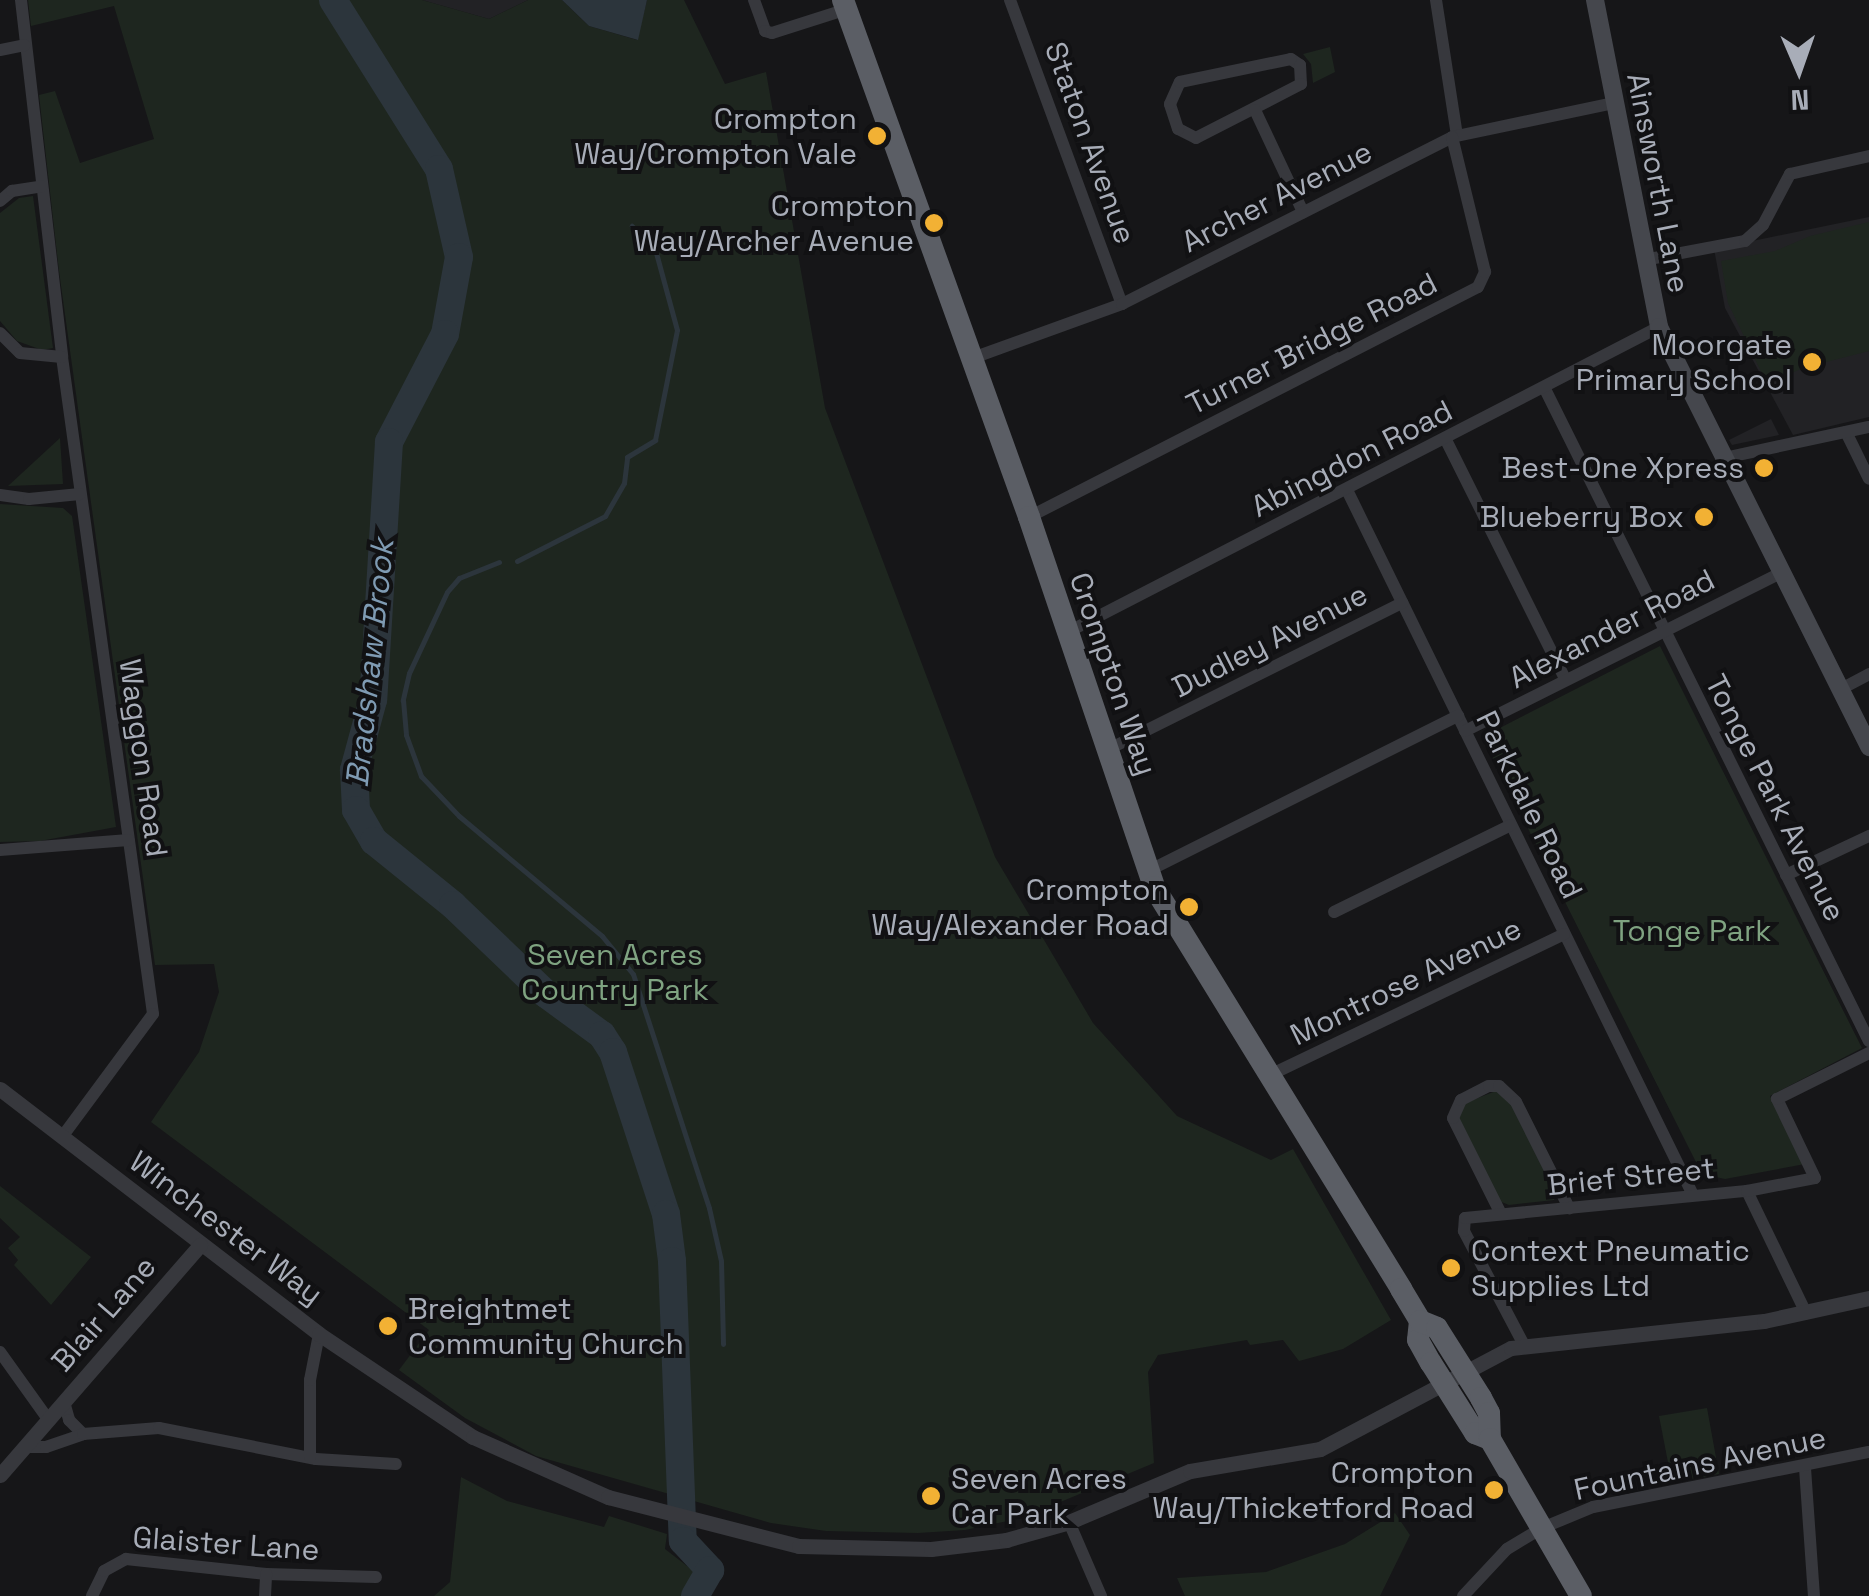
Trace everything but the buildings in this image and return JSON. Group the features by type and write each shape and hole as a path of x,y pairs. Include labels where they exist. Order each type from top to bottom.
{"highway":[{"name":"Crompton Way","path":"845,4 1029,517 1148,871 1420,1321 1418,1340 1454,1376 1475,1433 1490,1439 1581,1596"}],"main road":[{"name":"Ainsworth Lane","path":"1595,0 1659,327 1869,747"}],"street":[{"name":"Waggon Road","path":"21,0 62,357 153,1014 62,1137"},
{"path":"754,0 765,31 772,32 845,4"},
{"name":"Staton Avenue","path":"1010,0 1122,304"},
{"name":"Turner Bridge Road","path":"1029,517 1478,287 1485,272 1454,136 1436,0"},
{"path":"0,50 26,44"},
{"path":"1290,59 1300,65 1300,84 1256,110 1196,138 1178,129 1170,104 1180,82 1290,59"},
{"name":"Archer Avenue","path":"970,359 1122,304 1454,136 1614,103"},
{"path":"1256,110 1303,212"},
{"path":"1644,260 1745,241 1763,225 1782,182 1794,173 1869,156"},
{"path":"0,201 12,192 42,186"},
{"name":"Abingdon Road","path":"1066,633 1659,327"},
{"path":"0,333 20,353 62,357"},
{"name":"Tonge Park Avenue","path":"1545,389 1869,1041"},
{"path":"1724,458 1869,427"},
{"path":"1846,432 1869,480"},
{"path":"1446,440 1565,679"},
{"name":"Parkdale Road","path":"1347,490 1694,1196"},
{"path":"0,495 29,499 80,494"},
{"name":"Alexander Road","path":"1465,731 1782,572"},
{"name":"Dudley Avenue","path":"1107,750 1402,603"},
{"path":"1841,689 1869,674"},
{"path":"1148,871 1458,716"},
{"path":"1334,912 1511,824"},
{"path":"1786,875 1869,836"},
{"path":"0,850 129,840"},
{"name":"Montrose Avenue","path":"1270,1075 1564,934"},
{"name":"Brief Street","path":"1524,1344 1462,1221 1470,1216 1694,1196 1814,1178 1777,1100 1869,1053"},
{"path":"1501,1214 1453,1118 1461,1100 1489,1086 1499,1086 1516,1102 1569,1208"},
{"name":"Winchester Way","path":"0,1089 320,1334 310,1380 310,1458"},
{"path":"1746,1190 1806,1313"},
{"name":"Blair Lane","path":"0,1475 200,1245"},
{"path":"320,1334 473,1437 552,1476 738,1534 800,1546 931,1548 1006,1540 1069,1522 1190,1471 1320,1448 1454,1376 1524,1344 1726,1326 1869,1298"},
{"path":"0,1352 48,1419"},
{"path":"64,1402 69,1420 82,1434"},
{"path":"24,1447 46,1447 82,1434 159,1428 310,1458 396,1464"},
{"name":"Fountains Avenue","path":"1463,1596 1508,1549 1542,1528 1618,1501 1805,1468 1869,1452"},
{"path":"1805,1468 1814,1596"},
{"path":"1069,1522 1101,1596"},
{"name":"Glaister Lane","path":"92,1596 104,1570 112,1562 126,1559 266,1574 376,1577"},
{"path":"265,1596 266,1574"}],"shaded area":[{"path":"422,0 528,0 489,19"},
{"path":"562,0 647,0 638,40 589,26"},
{"name":"Moorgate Primary School","path":"1869,217 1869,417 1793,435 1725,308 1714,249"},
{"path":"1771,419 1779,435 1732,445 1729,440"}],"green space":[{"name":"Seven Acres Country Park","path":"28,0 422,0 489,19 528,0 562,0 589,26 637,40 647,0 684,0 725,84 766,72 825,408 995,857 1093,1023 1177,1116 1271,1160 1293,1149 1391,1320 1343,1349 1299,1361 1283,1340 1250,1345 1247,1340 1158,1355 1148,1372 1154,1463 1022,1518 965,1530 918,1533 826,1531 771,1523 536,1456 465,1418 399,1370 429,1330 151,1122 199,1052 219,992 214,964 155,965 59,271 39,95 55,91 80,163 154,139 114,6 31,26"},
{"path":"1330,47 1335,72 1313,83 1311,64 1303,54"},
{"path":"33,196 53,348 42,350 17,341 0,321 0,213 19,198"},
{"name":"Moorgate Primary School","path":"1869,222 1869,351 1803,368 1767,384 1728,303 1721,261 1775,251 1810,236"},
{"path":"60,438 63,484 8,486"},
{"path":"0,504 63,508 72,516 116,827 40,841 0,842"},
{"name":"Tonge Park","path":"1660,646 1862,1048 1770,1096 1805,1164 1725,1179 1702,1174 1485,743 1488,734"},
{"path":"1496,1091 1511,1101 1557,1193 1554,1200 1509,1205 1499,1201 1458,1120 1465,1103"},
{"path":"0,1186 91,1257 51,1305 14,1265 18,1260 8,1248 20,1237 0,1218"},
{"path":"1707,1408 1719,1474 1672,1483 1659,1416"},
{"path":"461,1477 507,1501 604,1527 609,1516 667,1534 665,1549 696,1573 687,1596 434,1596 450,1582"},
{"path":"1395,1513 1410,1535 1380,1596 1185,1596 1177,1578 1266,1572 1345,1544"}],"waterway":[{"name":"Bradshaw Brook","path":"333,0 439,169 459,257 445,334 389,442 373,700 354,770 356,810 374,841 453,905 546,994 602,1035 613,1052 666,1214 672,1261 683,1541 710,1570 695,1596"},
{"path":"517,561 605,516 624,483 627,457 655,440 677,330 655,249 632,226"},
{"path":"499,562 459,578 447,592 409,673 403,700 406,735 421,776 459,816 602,936 633,974 709,1208 721,1261 723,1344"}],"place":[{"name":"Crompton Way/Crompton Vale","path":"877,136"},
{"name":"Crompton Way/Archer Avenue","path":"934,223"},
{"name":"Moorgate Primary School","path":"1812,362"},
{"name":"Best-One Xpress","path":"1764,468"},
{"name":"Blueberry Box","path":"1704,517"},
{"name":"Crompton Way/Alexander Road","path":"1189,907"},
{"name":"Context Pneumatic Supplies Ltd","path":"1451,1268"},
{"name":"Breightmet Community Church","path":"388,1326"},
{"name":"Crompton Way/Thicketford Road","path":"1494,1490"},
{"name":"Seven Acres Car Park","path":"931,1496"}]}
